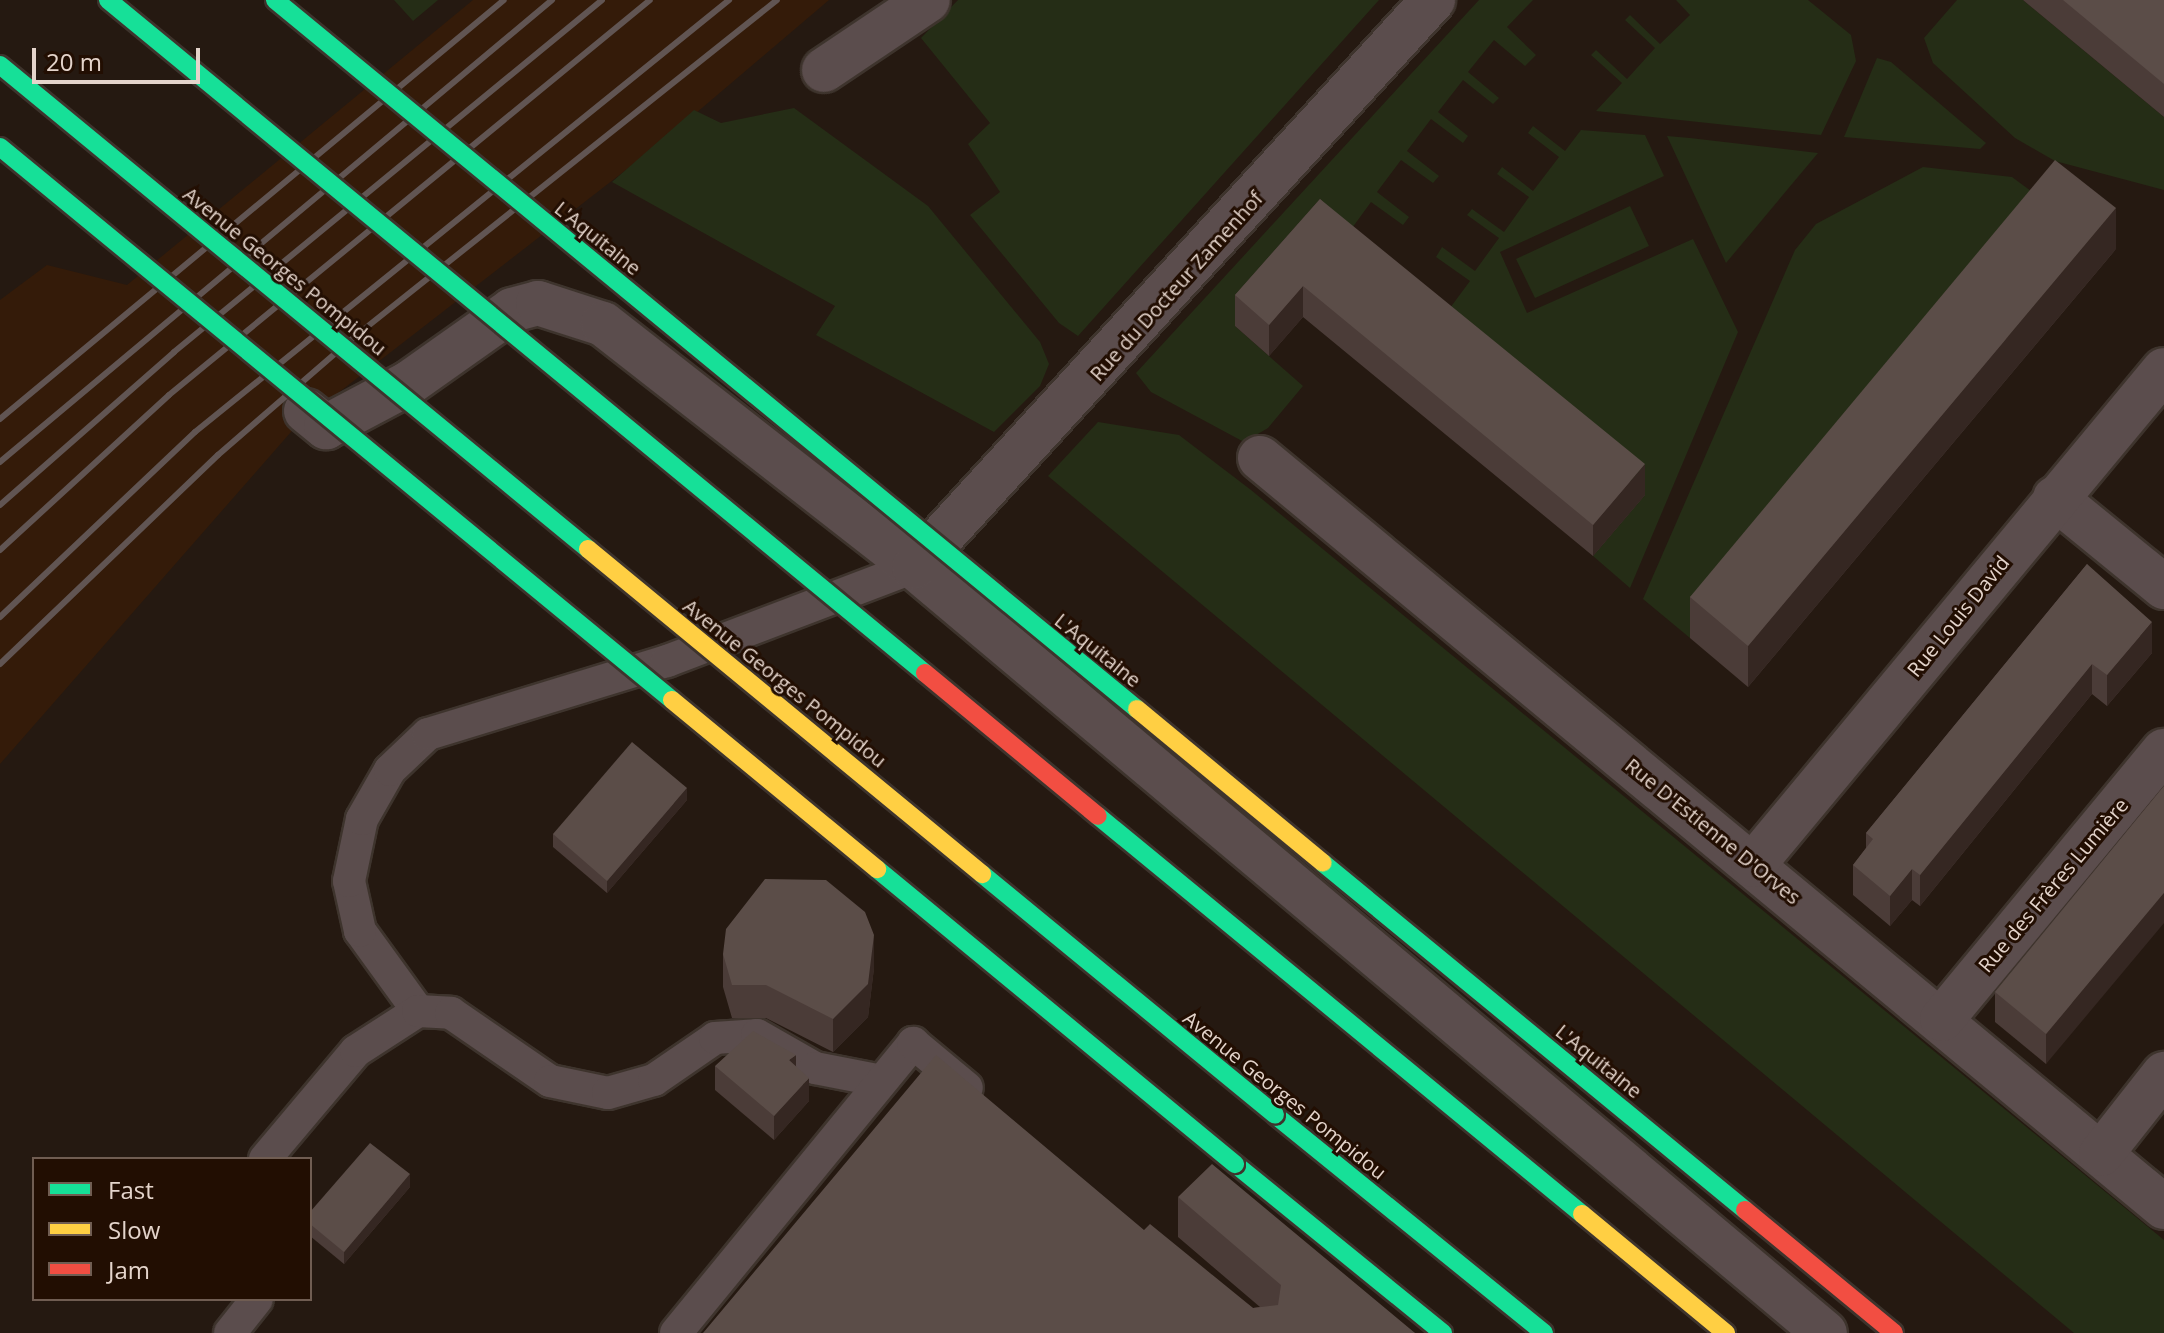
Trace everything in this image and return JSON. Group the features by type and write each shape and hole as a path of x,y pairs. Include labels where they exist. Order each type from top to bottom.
{"main road":[{"path":"108,0 1726,1333"},
{"name":"L'Aquitaine","path":"275,0 1894,1333"},
{"name":"Avenue Georges Pompidou","path":"0,65 1544,1333"},
{"path":"0,147 1443,1333"}],"street":[{"path":"824,70 928,0"},
{"name":"Rue du Docteur Zamenhof","path":"914,567 1433,0"},
{"path":"0,176 21,178 117,254"},
{"path":"292,400 326,427 409,383 512,310 538,303 603,324 914,567 1825,1333"},
{"name":"Rue Louis David","path":"1753,865 2164,370"},
{"name":"Rue D'Estienne D'Orves","path":"1260,458 1942,1019 2164,1207"},
{"path":"2055,498 2164,587"},
{"name":"Rue des Frères Lumière","path":"1942,1019 2164,751"},
{"path":"2101,1154 2164,1074"}],"lane":[{"path":"418,1011 360,931 349,881 362,819 390,770 428,734 667,661 914,567"},
{"path":"267,1157 356,1051 418,1011 451,1013 550,1081 608,1093 654,1080 715,1038 757,1035 815,1068 882,1081"},
{"path":"676,1333 913,1043 998,1113"},
{"path":"230,1333 255,1301"}],"shaded area":[{"path":"473,0 829,0 662,142 298,424 0,764 0,300 47,265 127,285"}],"green space":[{"path":"394,0 438,0 413,21"},
{"path":"958,0 1379,0 1078,336 1059,323 970,215 1000,192 968,144 990,123 921,38"},
{"path":"1479,0 1533,0 1507,27 1536,55 1525,66 1494,40 1468,72 1499,98 1493,104 1463,80 1438,112 1468,136 1463,143 1431,119 1407,151 1439,176 1433,183 1401,160 1377,192 1409,217 1403,225 1371,202 1347,235 1235,326 1303,386 1268,428 1244,442 1151,392 1136,373"},
{"path":"1676,0 1808,0 1851,35 1856,61 1821,135 1596,111 1622,83 1591,55 1596,50 1627,79 1655,48 1625,20 1630,15 1660,44 1690,15"},
{"path":"1957,0 2023,0 2164,117 2164,190 2055,161 2015,138 1933,63 1924,38"},
{"path":"1877,58 1891,62 1986,143 1980,149 1844,137"},
{"path":"794,108 928,206 1040,342 1049,364 1040,386 994,432 816,335 835,306 612,182 694,110 721,123"},
{"path":"1533,126 1565,151 1581,130 1645,135 1664,176 1500,252 1527,313 1693,239 1738,332 1630,588 1593,556 1645,495 1410,303 1357,362 1354,351 1410,292 1444,316 1470,281 1436,257 1442,247 1475,271 1499,238 1467,215 1472,209 1504,232 1529,197 1497,174 1502,167 1533,191 1559,157 1528,133"},
{"path":"1667,136 1690,138 1818,153 1726,263"},
{"path":"1923,167 2012,177 2051,206 1690,638 1643,599 1795,250 1816,224"},
{"path":"1630,206 1649,246 1535,298 1516,259"},
{"path":"1098,422 1179,435 1251,490 2164,1240 2164,1333 2074,1333 1048,476"}],"building":[{"path":"2063,0 2164,0 2164,84"},
{"path":"2055,160 2116,208 1748,646 1690,597"},
{"path":"1320,199 1645,464 1593,525 1303,286 1269,325 1235,295"},
{"path":"2087,564 2152,622 2107,675 2092,664 1920,875 1912,869 1890,896 1853,865 1873,839 1866,833"},
{"path":"632,742 687,788 607,881 553,834"},
{"path":"2164,786 2164,893 2046,1034 1995,992"},
{"path":"765,879 826,880 865,912 874,935 868,984 833,1019 766,985 732,985 723,954 726,929"},
{"path":"753,1031 796,1055 789,1060 809,1078 774,1116 715,1066"},
{"path":"936,1055 1144,1230 1150,1224 1253,1308 1278,1305 1281,1285 1178,1197 1212,1164 1415,1333 703,1333"},
{"path":"370,1143 410,1174 344,1252 312,1226 312,1210"}],"railway":[{"path":"0,419 504,0"},
{"path":"0,462 552,0"},
{"path":"0,505 174,352 602,0"},
{"path":"0,550 169,395 650,0"},
{"path":"0,617 195,432 729,0"},
{"path":"0,664 218,455 353,338 777,0"}],"traffic: fast":[{"path":"108,0 925,673"},
{"path":"275,0 1137,709"},
{"path":"0,65 588,549"},
{"path":"0,147 672,700"},
{"path":"1098,816 1582,1214"},
{"path":"1323,863 1745,1210"},
{"path":"877,869 1235,1164"},
{"path":"982,874 1275,1115"},
{"path":"1275,1115 1544,1333"},
{"path":"1235,1164 1443,1333"}],"traffic: slow":[{"path":"588,549 982,874"},
{"path":"672,700 877,869"},
{"path":"1137,709 1323,863"},
{"path":"1582,1214 1726,1333"}],"traffic: jam":[{"path":"925,673 1098,816"},
{"path":"1745,1210 1894,1333"}]}
